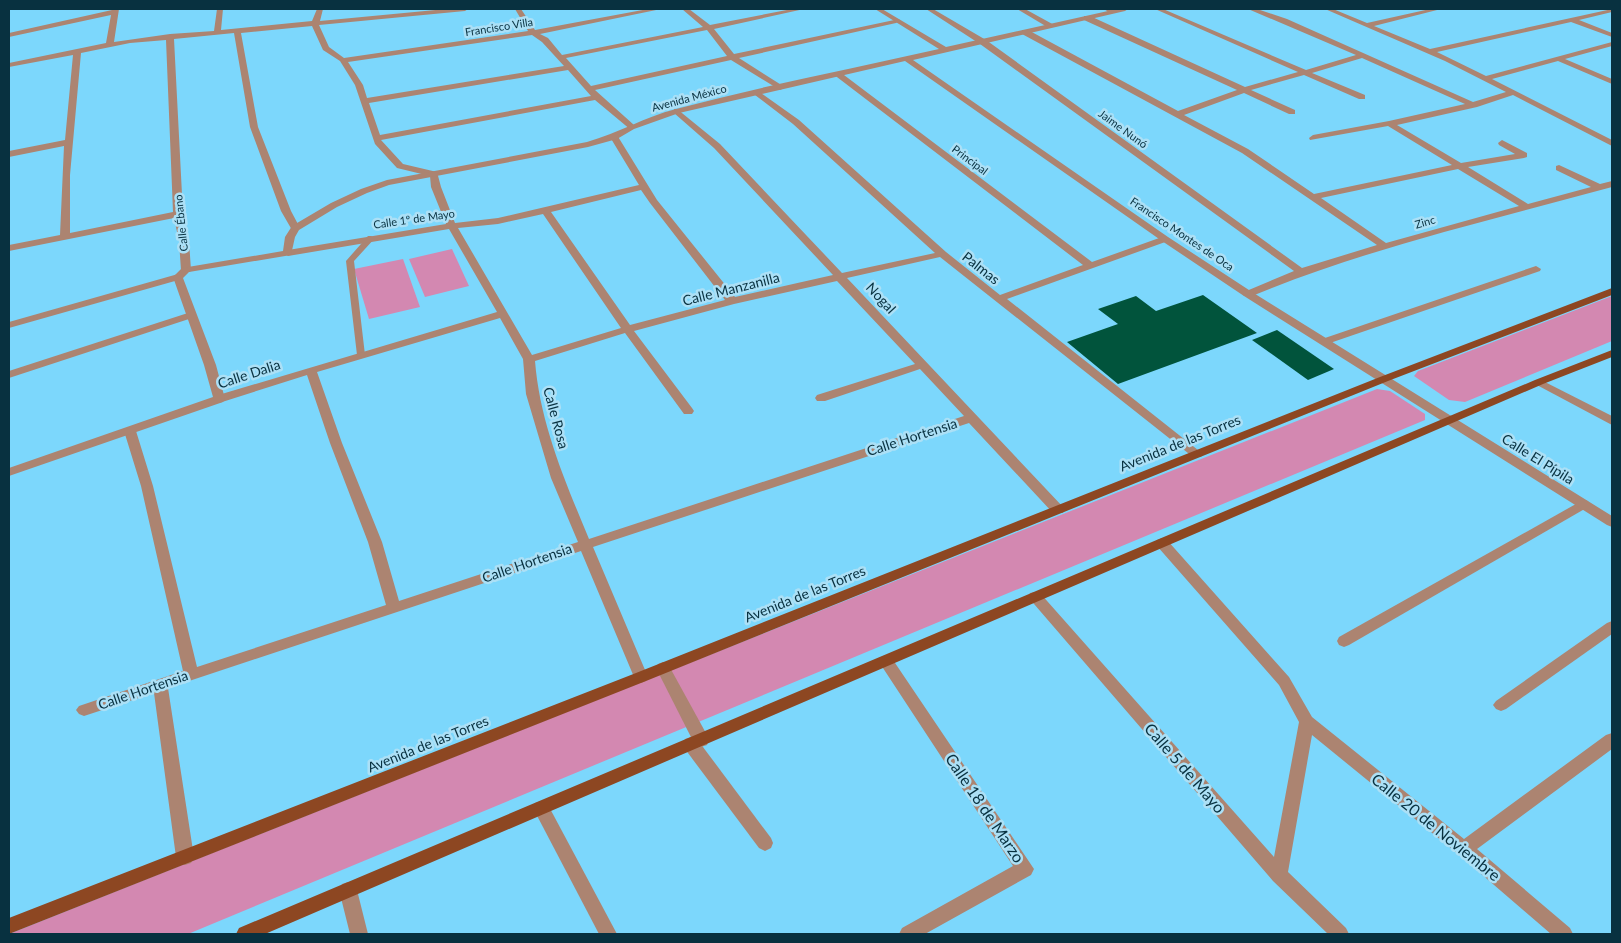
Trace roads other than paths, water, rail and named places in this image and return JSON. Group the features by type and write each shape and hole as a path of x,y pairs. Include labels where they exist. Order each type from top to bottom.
{"main road":[{"name":"Avenida de las Torres","path":"9,927 641,677 1384,379 1612,291"},
{"path":"245,934 1449,420 1612,354"}],"street":[{"path":"217,32 220,9"},
{"path":"320,9 315,24 326,48 343,60 359,85 376,138 400,166 434,174"},
{"path":"9,65 110,44 170,36 465,9"},
{"path":"518,9 533,33 545,40 569,67 592,88 597,97 631,127"},
{"name":"Francisco Villa","path":"343,60 533,33 658,9"},
{"path":"685,9 710,29 732,57 780,88"},
{"path":"562,57 710,29 801,9"},
{"path":"878,9 945,50"},
{"name":"Jaime Nunó","path":"929,9 983,42 1301,272"},
{"path":"1020,9 1052,26"},
{"name":"Avenida México","path":"295,228 334,205 364,191 387,184 588,144 614,137 631,127 676,111 1052,26 1110,10 1125,9"},
{"path":"1158,9 1362,97"},
{"path":"1251,9 1474,105"},
{"path":"1328,9 1431,52 1515,92 1612,143"},
{"path":"1367,25 1438,9"},
{"path":"9,35 115,10 110,44"},
{"path":"1431,52 1612,10"},
{"path":"1086,18 1292,112"},
{"path":"1573,20 1612,35"},
{"path":"592,88 896,21"},
{"path":"237,31 254,127 286,211 295,228 290,237 288,253"},
{"path":"1026,32 1245,151 1385,246"},
{"name":"Calle Ébano","path":"170,36 178,214 184,241 182,273 191,315 210,365 219,399"},
{"path":"1486,78 1612,44"},
{"path":"65,236 69,142 76,80 77,51"},
{"path":"1178,114 1244,90 1362,56"},
{"path":"1558,58 1612,82"},
{"name":"Francisco Montes de Oca","path":"907,59 1165,239 1248,294 1326,341 1449,420"},
{"path":"364,101 569,67"},
{"name":"Principal","path":"837,74 1090,264"},
{"path":"1313,138 1390,124 1474,105 1515,92"},
{"name":"Palmas","path":"758,93 796,122 942,254 1197,454"},
{"path":"376,138 597,97"},
{"name":"Nogal","path":"676,111 717,146 1058,510"},
{"path":"1390,124 1527,206"},
{"path":"614,137 653,201 732,301"},
{"path":"9,154 69,142"},
{"path":"1313,197 1460,166 1524,155 1502,143"},
{"path":"1559,168 1598,188"},
{"name":"Calle Rosa","path":"434,174 436,187 452,226 529,359 532,394 557,478 641,677"},
{"name":"Zinc","path":"1248,294 1301,272 1385,246 1612,184"},
{"name":"Calle 1º de Mayo","path":"9,325 182,273 371,238 498,221 644,186"},
{"path":"545,211 627,329 688,411"},
{"path":"9,248 178,214"},
{"path":"998,299 1090,264 1165,239"},
{"name":"Calle Manzanilla","path":"529,359 627,329 732,301 942,254"},
{"path":"1326,341 1536,269"},
{"name":"Calle Dalia","path":"9,472 219,399 502,314"},
{"path":"9,375 191,315"},
{"path":"821,398 922,365"},
{"path":"311,370 336,443 375,542 394,608"},
{"path":"1539,382 1612,421"},
{"name":"Calle Hortensia","path":"84,710 971,418"},
{"name":"Calle El Pípila","path":"1449,420 1612,522"},
{"path":"130,431 148,486 191,674"},
{"path":"1344,641 1583,504"},
{"name":"Calle 20 de Noviembre","path":"1162,543 1284,681 1307,722 1464,849 1564,934"},
{"name":"Calle 5 de Mayo","path":"1035,597 1279,875 1340,934"},
{"path":"1501,706 1612,627"},
{"name":"Calle 18 de Marzo","path":"886,661 1025,869 908,934"},
{"path":"663,668 696,742 765,843"},
{"path":"160,685 185,857"},
{"path":"1279,875 1307,722"},
{"path":"1464,849 1612,740"},
{"path":"541,808 608,934"},
{"path":"348,890 359,934"}],"lane":[{"path":"361,355 350,261 371,238"}]}
